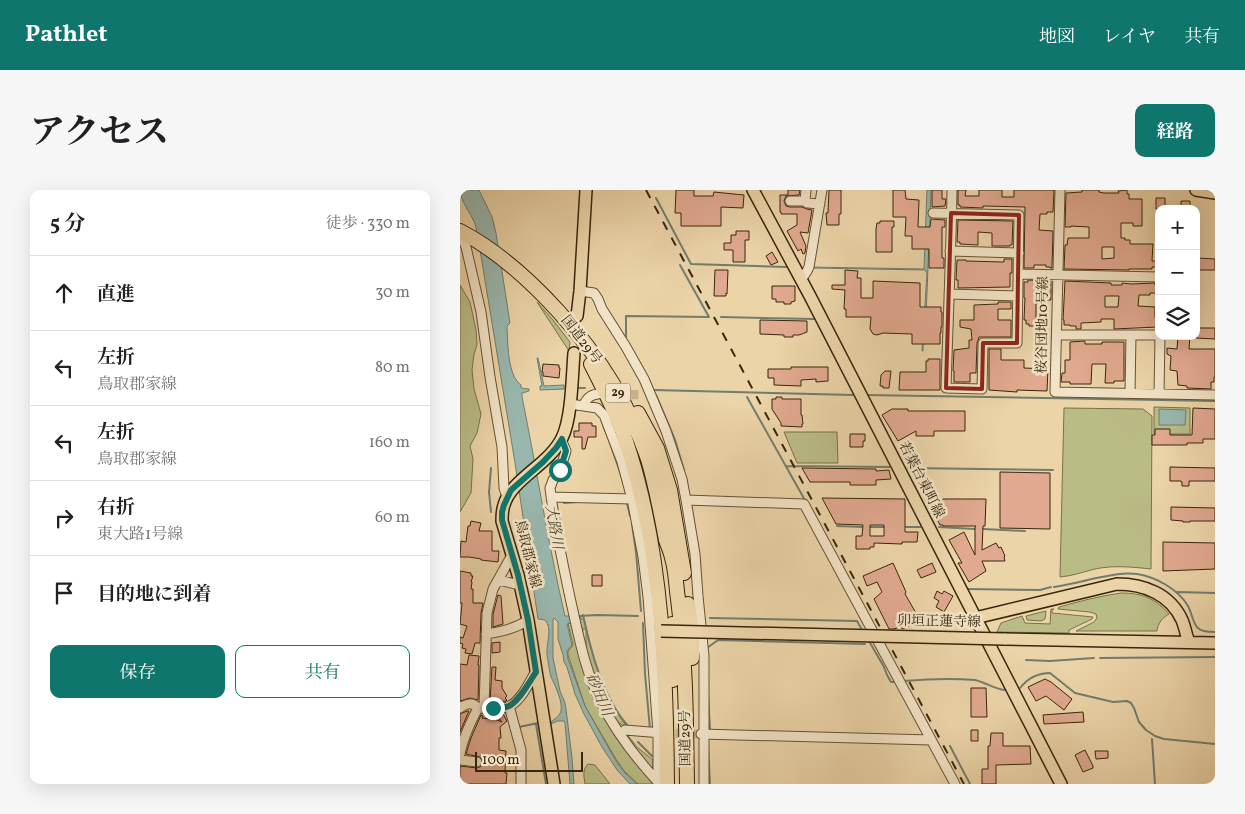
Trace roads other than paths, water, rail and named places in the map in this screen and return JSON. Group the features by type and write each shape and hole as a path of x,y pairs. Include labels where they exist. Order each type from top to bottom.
{"highway":[{"name":"国道29号","path":"460,232 479,242 518,271 550,301 584,341 615,386 632,418 641,440 657,494 672,558 683,649 686,697 687,784"},
{"path":"584,341 610,369 653,440 670,490 692,632 700,730 694,784"},
{"path":"584,341 586,354 608,398 630,452 647,519 656,573 662,631 661,783"},
{"name":"国道29号","path":"667,543 673,649 674,784"}],"main road":[{"path":"577,316 586,190"},
{"name":"若葉台東町線","path":"752,190 801,280 1061,784"},
{"path":"1196,190 1215,193"},
{"name":"鳥取郡家線","path":"554,784 528,620 518,575 502,520 507,497 515,486 543,462 562,439 570,404 574,354"},
{"path":"975,618 1117,584 1130,584 1155,592 1174,608 1182,619 1189,642"},
{"name":"卯垣正蓮寺線","path":"662,631 1215,643"}],"street":[{"path":"805,201 806,190"},
{"path":"801,280 808,267 822,190"},
{"path":"933,213 951,213 1020,215 1017,344 983,344 982,389 946,388 951,213 952,190"},
{"name":"桜谷団地10号線","path":"1060,190 1055,392 1215,395"},
{"path":"790,201 820,204"},
{"path":"460,232 466,247 481,312 502,447 504,488 507,497"},
{"path":"950,251 1019,253"},
{"path":"1019,274 1155,277"},
{"path":"580,291 594,293 644,379 647,395 666,431 682,479 695,554 704,656 700,730 704,784"},
{"path":"949,294 1018,296"},
{"path":"1057,335 1155,336"},
{"path":"1130,393 1131,335"},
{"path":"1159,340 1159,394"},
{"path":"583,406 591,395 598,394"},
{"path":"570,404 597,408 604,415 622,462 632,499 643,557 662,730 625,730"},
{"path":"562,439 566,451 560,470 552,480 550,488 561,557 585,662 600,702 615,728 642,764 661,783"},
{"path":"551,497 632,499"},
{"path":"686,500 804,504 955,784"},
{"path":"460,754 468,730 481,708 486,620 493,589 512,555"},
{"path":"498,580 520,585"},
{"path":"486,634 503,632 520,626 528,620"},
{"path":"460,708 468,704 481,708 509,706 522,695 536,672"},
{"path":"509,706 520,750 521,784"},
{"path":"700,730 932,740"},
{"path":"460,760 477,762"}],"water":[{"path":"460,190 479,190 492,217 496,233 510,323 507,326 511,366 521,388 529,389 529,391 522,393 522,397 548,534 565,616 573,616 574,621 567,624 572,645 567,651 568,659 585,706 616,761 637,784 630,784 617,770 584,714 564,662 558,639 558,622 554,618 553,658 560,691 565,703 574,784 570,784 565,723 564,721 558,721 548,725 561,711 560,698 551,677 547,654 549,628 545,620 538,619 478,236 475,224 460,194"},
{"path":"927,190 931,190 926,318 924,321 922,351 927,273 925,270 810,267 924,269"},
{"path":"537,358 544,386 564,385 564,389 540,390 540,386 542,386"},
{"path":"1159,409 1186,410 1185,425 1159,425"}],"waterway":[{"path":"656,198 691,264 786,267"},
{"path":"626,340 626,316 709,317 680,265"},
{"path":"721,317 814,319"},
{"path":"579,388 585,388"},
{"path":"653,390 853,395"},
{"path":"656,395 675,440 684,470"},
{"path":"865,395 1215,401"},
{"path":"747,397 806,502"},
{"path":"603,425 624,484"},
{"path":"786,466 890,467"},
{"path":"491,468 489,492 491,512"},
{"path":"908,468 1053,470"},
{"name":"大路川","path":"564,503 578,502"},
{"path":"626,502 630,516"},
{"path":"632,524 641,611"},
{"path":"837,526 863,527"},
{"path":"868,527 886,527"},
{"path":"903,527 921,527"},
{"path":"939,527 975,529"},
{"path":"983,529 1025,531"},
{"path":"1054,587 1120,574 1137,574 1159,581 1172,589 1184,600 1194,623 1199,629 1215,632"},
{"path":"968,589 1040,590 1051,587"},
{"path":"1177,592 1215,593"},
{"name":"砂田川","path":"583,615 599,674 619,715 628,726"},
{"path":"578,616 638,616"},
{"path":"710,618 857,621 862,630"},
{"path":"643,623 650,729"},
{"path":"707,648 718,640 865,644"},
{"path":"869,641 891,682 896,682"},
{"path":"1100,658 1215,657"},
{"path":"1026,660 1050,661 1094,658"},
{"path":"1020,688 1033,677 1050,673 1075,693 1113,702 1127,701 1131,703 1139,722 1155,736 1164,739 1215,744"},
{"path":"904,681 975,680 1005,690"},
{"path":"708,693 710,730"},
{"path":"519,728 538,723"},
{"path":"536,724 546,784"},
{"path":"1152,739 1155,784"},
{"path":"638,742 652,756"},
{"path":"708,746 710,784"},
{"path":"950,746 970,784"}],"tunnel":[{"path":"616,394 643,395"},
{"path":"662,733 701,734"}],"railway":[{"path":"646,190 964,784"}]}
